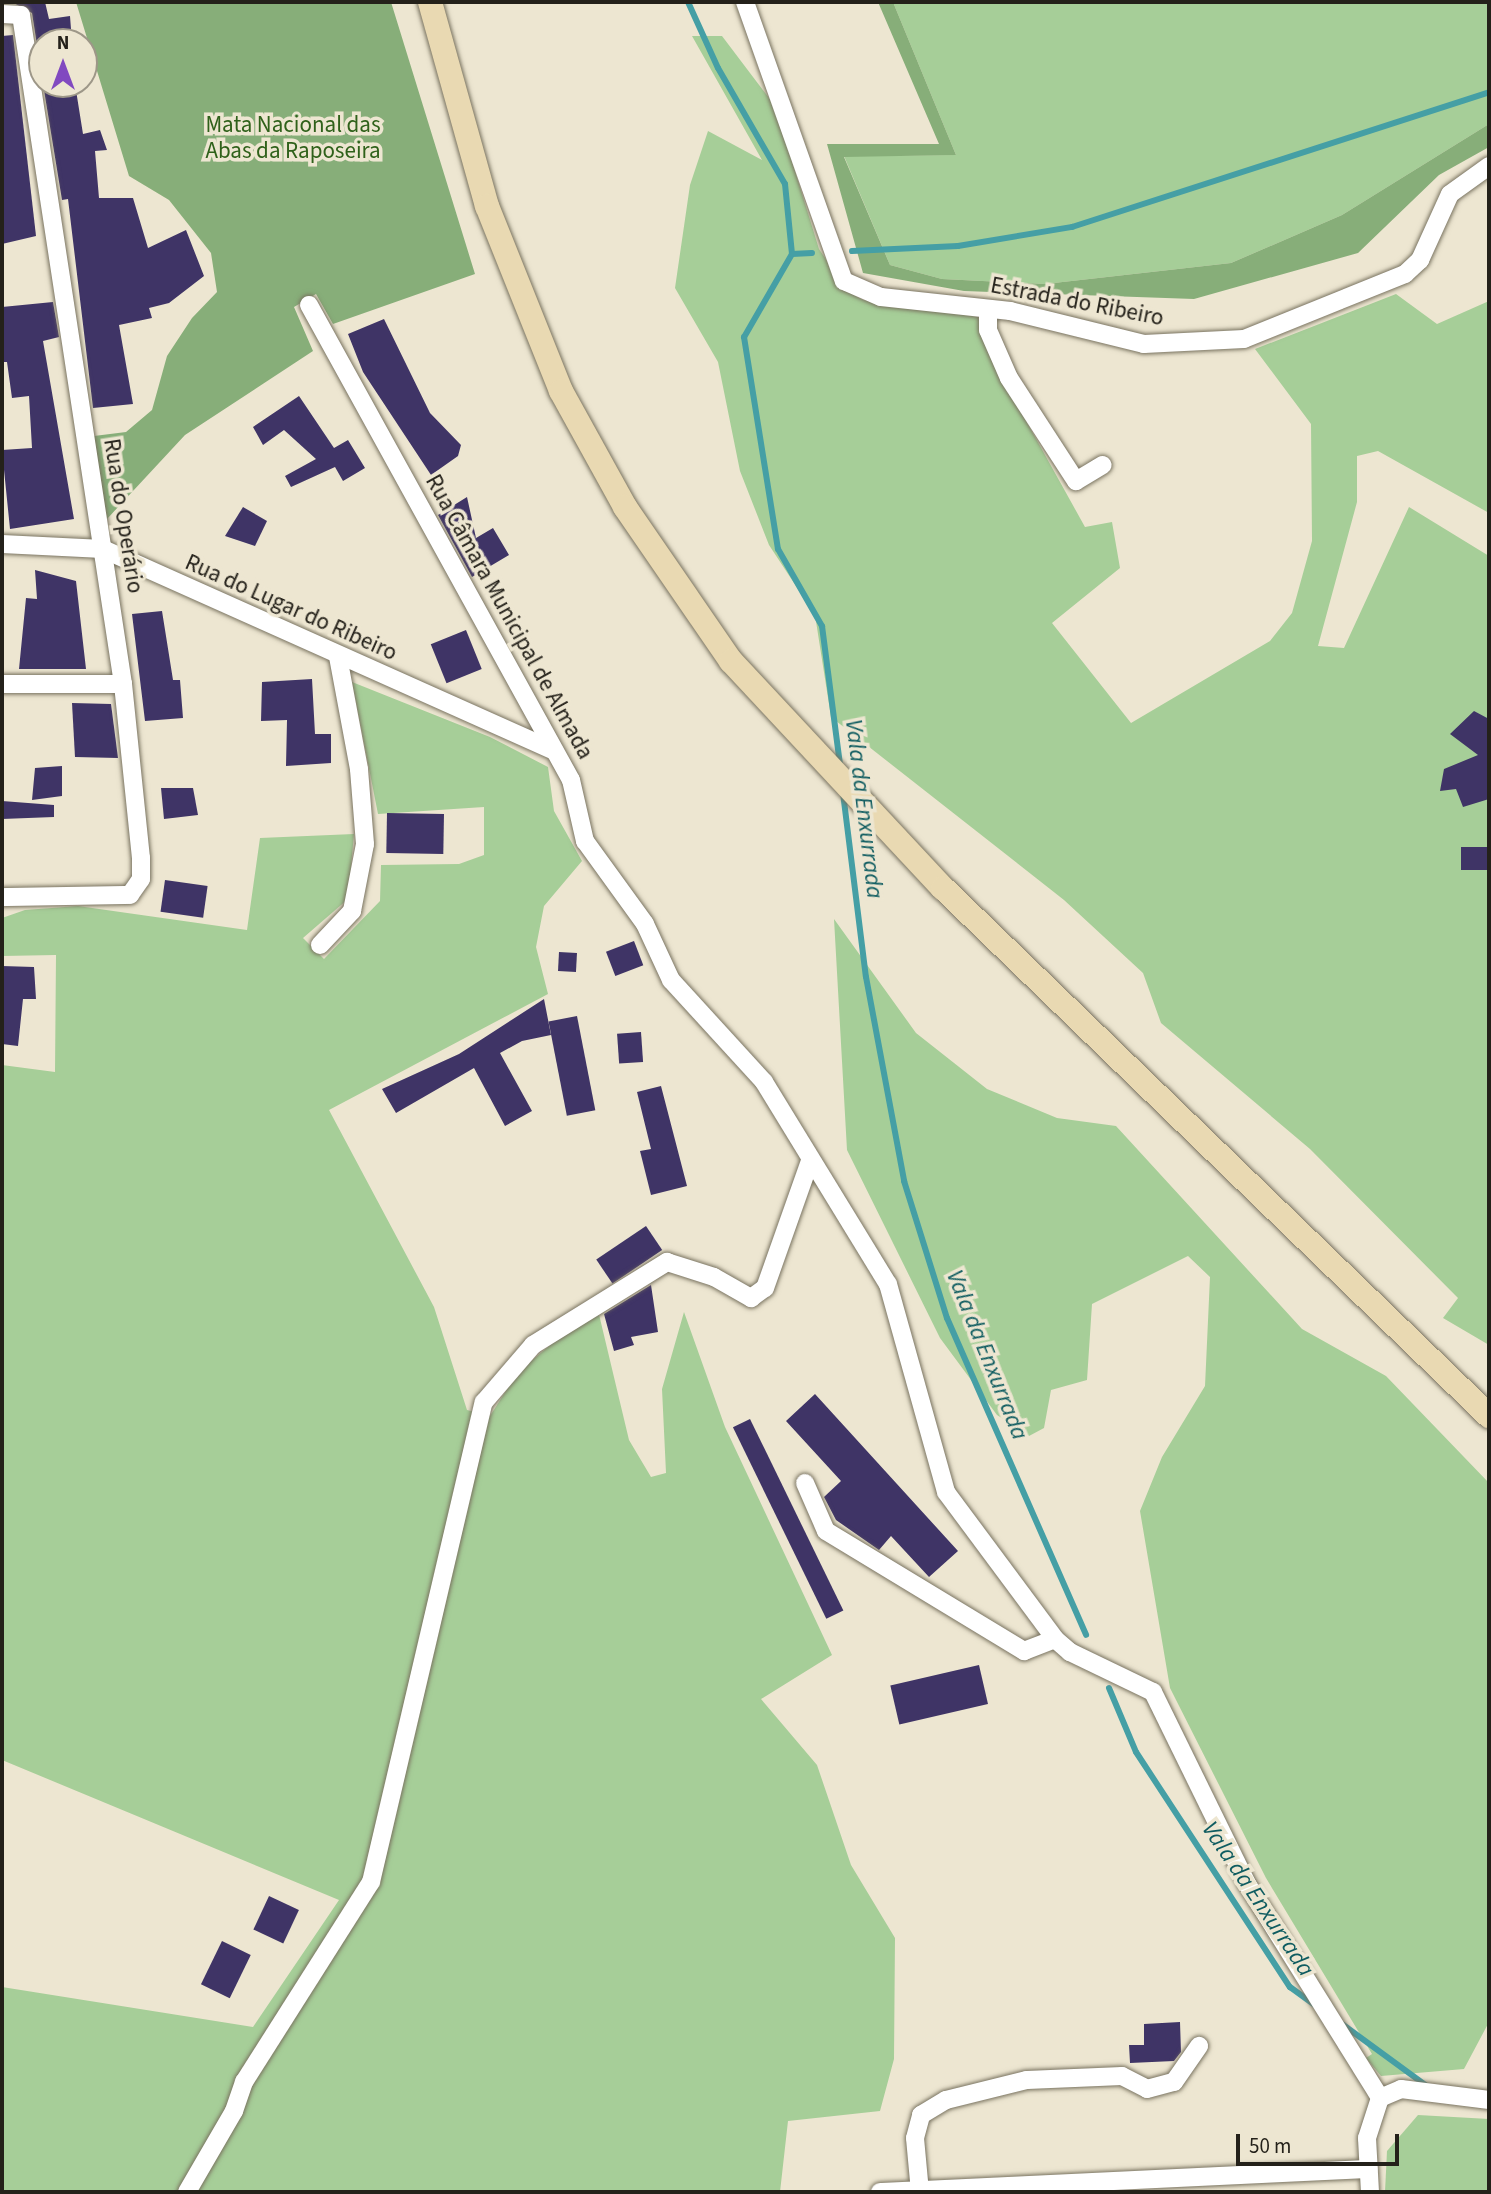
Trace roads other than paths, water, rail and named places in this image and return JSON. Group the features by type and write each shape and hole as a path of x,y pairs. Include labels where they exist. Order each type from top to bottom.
{"main road":[{"path":"430,2 486,206 561,391 625,507 731,661 915,860 1489,1416"}],"street":[{"name":"Estrada do Ribeiro","path":"745,2 844,281 881,296 1055,320 1144,344 1244,339 1405,274 1420,260 1450,194 1489,166"},
{"name":"Rua do Operário","path":"2,14 21,15 123,684 141,879 130,895 113,899 2,897"},
{"name":"Rua Câmara Municipal de Almada","path":"309,305 571,780 585,841 645,924 671,980 707,1021 724,1032 764,1082 810,1161 888,1284 946,1492 1055,1639 1070,1652 1153,1692 1247,1884 1380,2098"},
{"path":"988,309 988,330 1009,378 1076,481 1103,466"},
{"name":"Rua do Lugar do Ribeiro","path":"2,544 103,549 338,657 553,750"},
{"path":"320,945 352,911 365,844 359,769 338,657"},
{"path":"2,684 123,684"},
{"path":"187,2192 234,2111 244,2082 371,1882 484,1402 533,1345 667,1262 714,1277 751,1298 765,1288 810,1161"},
{"path":"805,1483 826,1531 1024,1651 1055,1639"},
{"path":"920,2191 915,2138 921,2115 946,2100 1027,2080 1122,2076 1147,2089 1174,2082 1199,2046"},
{"path":"1370,2192 1368,2169 1371,2115 1380,2098 1401,2089 1489,2100"},
{"path":"880,2192 1368,2169"}],"waterway":[{"name":"Vala da Enxurrada","path":"688,2 718,68 785,184 792,254 744,337 778,549 822,626 840,765"},
{"path":"852,251 958,246 1072,227 1489,92"},
{"path":"792,254 812,253"},
{"name":"Vala da Enxurrada","path":"843,793 866,977 904,1181 947,1318 1086,1635"},
{"name":"Vala da Enxurrada","path":"1109,1688 1136,1752 1290,1987 1316,2006"},
{"name":"Vala da Enxurrada","path":"1342,2024 1428,2087"}],"park label":[{"name":"Mata Nacional das Abas da Raposeira","path":"293,138"}]}
